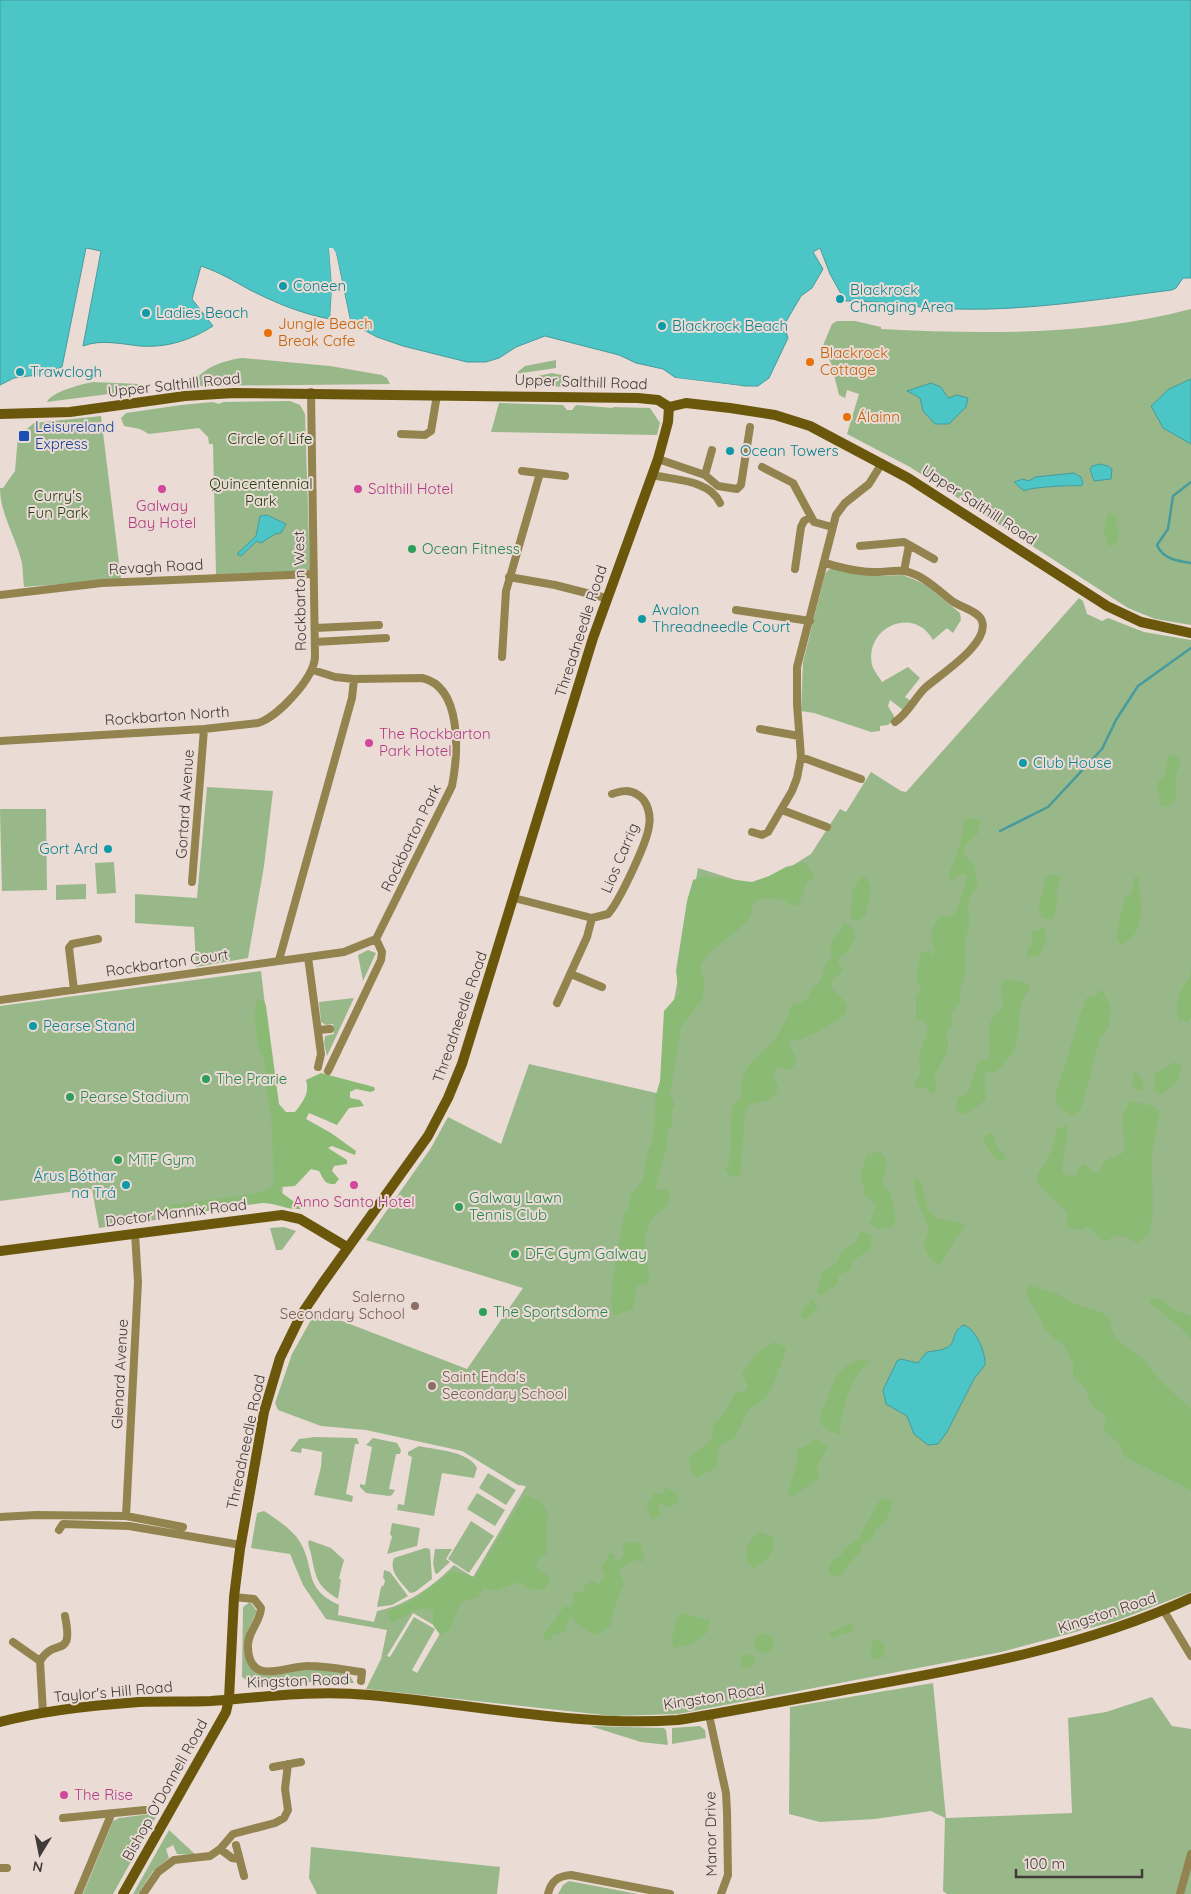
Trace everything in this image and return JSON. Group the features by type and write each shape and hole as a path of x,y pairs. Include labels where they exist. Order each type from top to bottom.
{"main road":[{"name":"Upper Salthill Road","path":"0,414 70,412 185,396 311,392 638,398 658,400 670,407 686,403 781,416 810,426 882,463 948,502 1107,606 1141,622 1191,633"},
{"name":"Threadneedle Road","path":"229,1699 234,1597 241,1545 264,1412 275,1372 289,1337 301,1315 347,1247 428,1136 448,1098 476,1026 606,598 658,459 668,423 670,407"},
{"name":"Doctor Mannix Road","path":"0,1251 282,1215 300,1219 347,1247"},
{"name":"Kingston Road","path":"229,1699 324,1692 402,1698 614,1721 650,1722 709,1715 1014,1656 1117,1628 1164,1611 1191,1598"},
{"name":"Taylor's Hill Road","path":"0,1722 43,1714 138,1702 229,1699"},
{"name":"Bishop O'Donnell Road","path":"123,1894 226,1712 229,1699"}],"street":[{"name":"Rockbarton West","path":"311,392 316,642 314,670"},
{"path":"401,434 425,435 431,431 437,395"},
{"path":"658,459 705,475 718,486 737,489 741,485 750,427"},
{"path":"705,475 712,450"},
{"path":"752,832 766,834 782,810 795,784 801,757 796,676 799,656 810,620 832,527 841,507 865,488 882,463"},
{"path":"762,467 793,482 814,522 832,527"},
{"path":"522,471 565,476"},
{"path":"502,657 504,606 509,577 540,473"},
{"path":"652,475 706,487 716,494 720,503"},
{"path":"795,569 801,527 804,521 810,517"},
{"path":"860,546 897,542 909,545 934,558"},
{"path":"904,571 909,545"},
{"path":"824,563 862,572 904,571 930,583 957,605 980,616 983,626 980,638 950,670 923,690 906,714 895,722"},
{"name":"Revagh Road","path":"0,595 102,584 314,574"},
{"path":"509,577 556,584 606,598"},
{"path":"736,610 810,620"},
{"path":"315,628 379,624"},
{"path":"316,642 386,638"},
{"name":"Rockbarton Park","path":"314,670 335,678 422,678 431,680 445,694 454,720 456,738 452,786 376,939"},
{"name":"Rockbarton North","path":"0,741 204,729 266,720 304,684 314,670"},
{"path":"328,1071 381,960 382,952 376,939 353,950 279,960 352,698 354,679"},
{"name":"Gortard Avenue","path":"192,882 204,729"},
{"path":"760,729 799,736"},
{"path":"801,757 861,780"},
{"name":"Lios Carrig","path":"592,918 608,914 614,907 649,827 648,808 639,795 625,791 612,794"},
{"path":"782,810 827,827"},
{"path":"514,898 592,918 590,932 557,1003"},
{"path":"74,990 68,948 72,944 98,939"},
{"path":"308,957 321,1054 318,1067"},
{"name":"Rockbarton Court","path":"0,1000 263,964 279,960"},
{"path":"571,974 602,987"},
{"path":"318,1030 330,1029"},
{"name":"Glenard Avenue","path":"126,1516 138,1282 135,1233"},
{"path":"0,1518 36,1515 126,1516 183,1526"},
{"path":"59,1530 62,1524 105,1524 241,1545"},
{"path":"234,1597 254,1599 261,1608 248,1644 251,1661 258,1669 270,1673 301,1666 315,1666 362,1672 361,1681"},
{"path":"1164,1611 1191,1656"},
{"path":"43,1714 40,1661 48,1652 67,1641 69,1636 66,1616"},
{"path":"13,1642 40,1661"},
{"name":"Manor Drive","path":"709,1715 727,1812 728,1875 724,1893"},
{"path":"273,1768 301,1762"},
{"path":"143,1894 158,1872 174,1860 210,1856 220,1849 234,1834 274,1823 284,1818 288,1810 285,1789 288,1764"},
{"path":"63,1818 145,1810"},
{"path":"78,1894 111,1814"},
{"path":"236,1845 244,1876"},
{"path":"220,1849 232,1858 239,1859"},
{"path":"170,1850 174,1860"},
{"path":"1180,1894 1191,1854"},
{"path":"548,1894 550,1885 556,1878 572,1875 655,1893 670,1894"}],"green space":[{"path":"1191,309 1191,625 1155,619 1128,608 910,467 847,434 859,394 847,390 845,398 839,395 831,363 822,348 832,324 837,321 855,321 881,327 881,329 959,332 1037,331 1076,329 1114,324 1153,318"},
{"path":"243,358 330,366 382,375 387,378 390,384 194,386 196,380 206,370 229,360"},
{"path":"556,360 556,368 515,374 525,366"},
{"path":"552,373 581,379 586,387 519,386 523,379"},
{"path":"93,382 140,384 147,386 147,389 47,402 60,392"},
{"name":"Quincentennial Park","path":"290,401 300,405 305,414 310,571 216,575 213,444 209,444 208,437 199,428 149,434 140,429 124,426 121,418 126,413 181,405 213,402 219,404 223,402"},
{"path":"499,403 563,405 567,410 572,410 576,405 650,408 660,423 657,435 491,432"},
{"name":"Curry's Fun Park","path":"101,416 121,579 24,587 22,563 5,516 0,488 3,488 15,471 18,436 34,423"},
{"path":"1111,513 1118,516 1116,523 1119,535 1115,545 1108,546 1104,531 1107,515"},
{"path":"834,568 875,576 902,575 926,585 960,613 961,620 953,633 947,628 933,640 925,629 914,624 903,623 892,625 875,640 872,652 872,665 882,682 908,667 920,678 905,697 911,701 903,710 890,700 888,706 894,716 894,720 888,725 880,726 880,731 871,732 814,713 801,711 803,662 825,574 828,570"},
{"path":"1079,598 1083,601 1087,614 1102,621 1108,618 1144,632 1191,640 1191,1592 1116,1621 1001,1652 678,1714 613,1716 366,1689 381,1659 387,1630 326,1619 303,1585 290,1554 251,1548 257,1513 264,1511 284,1525 297,1538 305,1552 315,1585 327,1599 339,1605 338,1615 374,1622 377,1611 409,1600 437,1581 454,1565 473,1577 526,1486 518,1485 462,1451 366,1430 321,1426 278,1410 275,1403 292,1354 316,1311 467,1369 523,1288 366,1240 431,1148 448,1117 501,1144 529,1064 665,1095 673,1006 698,868 758,887 811,854 840,809 846,812 871,772 901,791 906,792","holes":["413,1613 442,1630 417,1673 412,1670 435,1629 414,1617 390,1657 387,1656"]},
{"path":"1174,754 1180,761 1176,775 1175,798 1171,805 1161,807 1157,784 1166,773 1167,758"},
{"path":"207,787 273,791 264,866 248,958 196,967 194,927 135,923 135,894 197,898"},
{"path":"0,809 46,809 47,890 2,891"},
{"path":"968,818 980,820 980,824 977,825 980,831 964,850 968,859 974,864 978,886 970,896 968,909 970,921 965,942 966,972 960,990 961,1002 951,1013 951,1027 945,1034 948,1039 948,1048 936,1072 936,1089 933,1095 925,1087 917,1088 913,1085 921,1071 919,1060 928,1031 925,1021 916,1021 916,997 921,990 916,979 920,953 929,951 933,955 935,950 931,937 934,925 939,917 954,914 962,895 967,875 958,874 951,883 948,875 957,856 965,820"},
{"path":"114,862 116,893 97,894 95,863"},
{"path":"805,862 815,878 807,882 798,907 779,899 757,899 744,925 718,945 700,966 705,982 703,997 681,1028 670,1094 675,1105 671,1112 673,1125 667,1131 667,1147 655,1190 668,1189 669,1201 652,1219 647,1230 645,1244 650,1279 646,1285 637,1285 633,1309 614,1316 611,1296 624,1213 629,1207 630,1195 643,1180 647,1154 654,1135 655,1098 660,1081 664,1011 679,994 676,971 687,901 693,880 704,876 752,882 786,867"},
{"path":"1050,874 1061,877 1056,894 1058,898 1054,917 1049,920 1041,917 1038,905 1045,879"},
{"path":"1139,876 1141,914 1139,923 1136,932 1122,945 1117,940 1119,920 1125,897 1132,893 1134,878"},
{"path":"866,877 871,888 866,915 857,921 851,919 852,891 860,878"},
{"path":"86,884 86,899 56,900 56,885"},
{"path":"845,923 853,928 856,937 847,953 839,957 838,963 844,971 833,979 831,987 847,1004 846,1013 841,1018 811,1035 798,1041 793,1038 789,1045 797,1057 792,1069 783,1070 778,1066 773,1077 779,1085 775,1094 768,1100 750,1104 745,1110 741,1173 736,1178 724,1172 729,1164 732,1106 742,1097 744,1074 751,1063 771,1045 785,1021 791,1005 802,1002 809,997 811,988 818,984 825,965 832,956 830,948 832,941"},
{"path":"1040,928 1044,928 1047,940 1039,956 1027,958 1028,947 1032,945 1033,940 1031,937 1032,931 1037,931"},
{"path":"368,950 376,953 363,981 358,955"},
{"path":"1191,963 1191,1017 1189,1022 1179,1021 1178,998 1190,977"},
{"path":"261,971 284,1168 282,1199 155,1211 156,1220 99,1228 92,1189 0,1201 0,1006"},
{"path":"1009,979 1029,984 1029,990 1021,1003 1014,1051 995,1073 985,1071 986,1100 967,1113 961,1114 956,1110 958,1098 968,1093 978,1062 990,1058 990,1023 1002,1007 1001,986 1003,981"},
{"path":"1102,989 1111,1006 1109,1026 1100,1038 1081,1110 1073,1116 1059,1107 1056,1101 1056,1092 1086,998 1095,996"},
{"path":"354,998 327,1056 324,1043 325,1036 334,1034 333,1024 326,1025 321,1022 319,1002"},
{"path":"257,999 264,1000 266,1006 279,1104 286,1112 295,1112 306,1093 306,1080 321,1073 374,1087 375,1090 371,1092 356,1089 350,1092 350,1098 360,1100 364,1106 349,1108 337,1125 309,1113 306,1119 331,1133 356,1151 355,1155 332,1146 328,1148 347,1160 347,1164 334,1166 332,1171 339,1179 335,1184 326,1182 319,1171 311,1169 295,1186 281,1187 278,1190 301,1209 262,1203 165,1217 159,1215 159,1209 164,1206 252,1194 270,1189 274,1181 271,1114 266,1087 264,1058 258,1046 254,1016"},
{"path":"1175,1062 1181,1065 1180,1075 1172,1086 1160,1095 1154,1090 1154,1074"},
{"path":"1134,1073 1138,1073 1142,1079 1142,1091 1137,1090 1132,1085"},
{"path":"1131,1101 1154,1106 1160,1112 1152,1154 1153,1210 1150,1232 1138,1244 1130,1239 1118,1236 1106,1242 1087,1227 1081,1230 1067,1228 1067,1212 1036,1182 1051,1150 1056,1129 1068,1125 1062,1171 1066,1175 1075,1177 1080,1167 1085,1164 1092,1172 1100,1170 1104,1161 1123,1153 1122,1121 1126,1108"},
{"path":"993,1133 998,1149 1005,1155 1005,1160 1000,1161 997,1159 984,1142 983,1139 987,1134"},
{"path":"879,1151 887,1163 882,1184 891,1194 896,1220 892,1227 879,1229 869,1224 876,1205 864,1194 865,1189 861,1177 867,1155"},
{"path":"913,1179 919,1179 928,1208 933,1215 966,1226 956,1238 940,1266 930,1259 923,1246 929,1229 918,1203"},
{"path":"284,1227 296,1231 282,1250 276,1250 270,1228"},
{"path":"861,1231 872,1235 871,1249 852,1261 850,1270 838,1275 838,1284 819,1296 817,1291 823,1272 837,1262 843,1250 854,1244"},
{"path":"1029,1285 1058,1294 1072,1303 1102,1312 1110,1319 1112,1331 1118,1340 1144,1360 1161,1381 1191,1409 1191,1490 1125,1457 1118,1442 1104,1431 1106,1416 1091,1405 1086,1389 1073,1376 1073,1363 1063,1344 1053,1338 1046,1330 1026,1294"},
{"path":"1151,1298 1163,1300 1173,1309 1191,1316 1191,1340 1182,1329 1148,1301"},
{"path":"813,1299 818,1308 804,1320 800,1316 805,1306 811,1305 810,1300"},
{"path":"775,1342 787,1348 771,1390 765,1399 748,1410 735,1438 719,1445 717,1467 697,1478 691,1472 689,1457 711,1440 713,1424 724,1413 737,1391 743,1393 748,1387 742,1374 752,1359 764,1348"},
{"path":"858,1360 870,1361 852,1385 845,1404 840,1435 827,1430 820,1423 822,1411 838,1375 845,1367"},
{"path":"315,1437 357,1438 359,1444 355,1444 346,1494 353,1496 352,1502 314,1495 321,1467 322,1452 302,1448 301,1453 290,1451 299,1439"},
{"path":"373,1438 397,1443 401,1450 400,1454 396,1454 389,1489 395,1490 389,1496 366,1493 360,1487 360,1484 365,1485 372,1447 366,1445"},
{"path":"814,1438 828,1448 817,1466 819,1475 816,1480 792,1497 787,1493 796,1467 798,1449 813,1442"},
{"path":"419,1446 460,1455 473,1462 477,1468 474,1478 442,1473 434,1516 397,1510 398,1504 404,1505 412,1457 408,1455 408,1452"},
{"path":"488,1473 516,1490 506,1505 479,1488"},
{"path":"665,1486 678,1495 679,1500 675,1505 667,1507 660,1503 658,1504 661,1514 655,1519 651,1517 646,1504 651,1500 653,1493 663,1494"},
{"path":"477,1493 505,1510 495,1526 467,1509"},
{"path":"525,1495 540,1501 548,1513 546,1524 547,1554 540,1558 536,1567 551,1578 544,1590 528,1588 518,1582 495,1591 483,1588 479,1597 461,1602 450,1629 441,1636 433,1625 433,1610 417,1610 391,1623 387,1612 413,1600 452,1571 475,1577"},
{"path":"880,1499 893,1500 887,1518 874,1531 871,1540 862,1544 861,1550 839,1577 830,1574 828,1569 832,1560 840,1556 849,1544 858,1539"},
{"path":"471,1521 494,1536 469,1573 448,1559"},
{"path":"392,1523 420,1528 417,1546 387,1554 392,1537 390,1534"},
{"path":"761,1532 774,1538 774,1544 769,1556 755,1568 747,1564 746,1554 750,1542"},
{"path":"309,1540 331,1548 344,1560 339,1578 341,1580 338,1599 325,1589 318,1580 308,1545"},
{"path":"635,1542 641,1545 644,1556 643,1562 634,1560 619,1570 624,1584 616,1602 610,1627 595,1635 582,1628 570,1615 565,1632 553,1635 550,1641 546,1641 543,1634 564,1606 572,1607 575,1590 584,1593 584,1585 592,1581 599,1584 605,1576 601,1567 609,1554 614,1554 615,1561 621,1559 624,1553 622,1547 625,1543"},
{"path":"425,1548 430,1549 432,1579 415,1592 410,1593 394,1573 394,1558"},
{"path":"435,1549 452,1549 446,1559 450,1562 437,1574 435,1573 433,1563"},
{"path":"384,1570 390,1572 408,1596 392,1605 377,1607 381,1587 384,1585 385,1580 383,1578"},
{"path":"250,1602 257,1611 248,1630 245,1642 252,1669 265,1675 278,1675 305,1669 321,1670 349,1674 354,1683 309,1682 255,1686 242,1677 243,1607"},
{"path":"681,1613 710,1620 709,1627 703,1637 698,1640 673,1648 672,1638 674,1629"},
{"path":"851,1623 854,1631 833,1639 828,1634"},
{"path":"764,1633 771,1636 774,1643 771,1650 764,1653 757,1650 754,1643 757,1636"},
{"path":"876,1639 885,1644 884,1657 872,1659 870,1655 872,1642"},
{"path":"749,1654 756,1660 754,1665 745,1668 740,1667 743,1655"},
{"path":"933,1683 946,1818 1072,1813 1068,1718 1106,1712 1152,1697 1172,1726 1191,1729 1191,1894 947,1894 943,1891 945,1818 931,1811 875,1819 820,1822 789,1814 790,1707"},
{"path":"590,1726 664,1728 668,1745 641,1742"},
{"path":"700,1726 705,1730 706,1738 672,1744 672,1728"},
{"path":"158,1813 113,1894 83,1894 113,1821 119,1818"},
{"path":"169,1830 196,1855 177,1854 173,1845 166,1849 169,1858 153,1871 138,1894 133,1894"},
{"path":"311,1847 500,1867 497,1894 317,1894 309,1878"},
{"path":"569,1881 638,1894 558,1894 563,1885"}],"water":[{"path":"0,0 1191,0 1191,278 1183,278 1176,288 1172,290 1064,304 1010,308 941,309 845,301 830,274 820,248 813,252 823,269 812,288 801,296 784,325 788,338 769,378 758,386 745,386 676,378 663,369 636,363 619,355 545,336 516,347 499,358 486,362 467,362 403,346 377,337 351,323 336,253 329,249 332,287 330,319 279,304 221,274 201,266 192,299 213,326 187,339 160,346 104,342 83,346 101,251 86,248 62,367 44,374 14,378 0,385"},
{"path":"1191,379 1191,444 1163,428 1151,406 1169,389"},
{"path":"931,383 941,387 948,398 957,395 968,398 966,407 949,424 935,424 923,411 920,398 907,391"},
{"path":"1099,464 1112,469 1111,479 1094,481 1090,469 1092,466"},
{"path":"1074,473 1081,477 1083,484 1081,486 1042,487 1024,491 1014,482 1023,479 1029,481 1035,477"},
{"path":"267,515 286,524 281,533 275,534 261,543 257,541 241,556 237,554 256,536 260,516"},
{"path":"963,1325 968,1327 976,1336 984,1354 985,1365 974,1379 947,1432 938,1444 928,1445 914,1434 907,1416 886,1404 883,1390 897,1361 901,1359 918,1363 927,1352 946,1348"}],"pier":[{"path":"329,248 333,248 336,253 351,326 348,323 332,251 335,288 333,320 330,322 332,287"},
{"path":"671,378 742,386 742,389 676,381"}],"waterway":[{"path":"1191,482 1173,496 1168,529 1157,545 1167,556 1191,563"},
{"path":"1000,831 1048,807 1102,749 1116,720 1138,686 1191,648"}],"place":[{"name":"Coneen","path":"283,286"},
{"name":"Blackrock Changing Area","path":"840,299"},
{"name":"Ladies Beach","path":"146,313"},
{"name":"Blackrock Beach","path":"662,326"},
{"name":"Jungle Beach Break Cafe","path":"268,333"},
{"name":"Blackrock Cottage","path":"810,362"},
{"name":"Trawclogh","path":"20,372"},
{"name":"Álainn","path":"847,417"},
{"name":"Leisureland Express","path":"24,436"},
{"name":"Ocean Towers","path":"730,451"},
{"name":"Galway Bay Hotel","path":"162,489"},
{"name":"Salthill Hotel","path":"358,489"},
{"name":"Ocean Fitness","path":"412,549"},
{"name":"Avalon Threadneedle Court","path":"642,619"},
{"name":"The Rockbarton Park Hotel","path":"369,743"},
{"name":"Club House","path":"1023,763"},
{"name":"Gort Ard","path":"108,849"},
{"name":"Pearse Stand","path":"33,1026"},
{"name":"The Prarie","path":"206,1079"},
{"name":"Pearse Stadium","path":"70,1097"},
{"name":"MTF Gym","path":"118,1160"},
{"name":"Árus Bóthar na Trá","path":"126,1185"},
{"name":"Anno Santo Hotel","path":"354,1185"},
{"name":"Galway Lawn Tennis Club","path":"459,1207"},
{"name":"DFC Gym Galway","path":"515,1254"},
{"name":"Salerno Secondary School","path":"415,1306"},
{"name":"The Sportsdome","path":"483,1312"},
{"name":"Saint Enda's Secondary School","path":"432,1386"},
{"name":"The Rise","path":"64,1795"}],"park label":[{"name":"Circle of Life","path":"270,439"}]}
